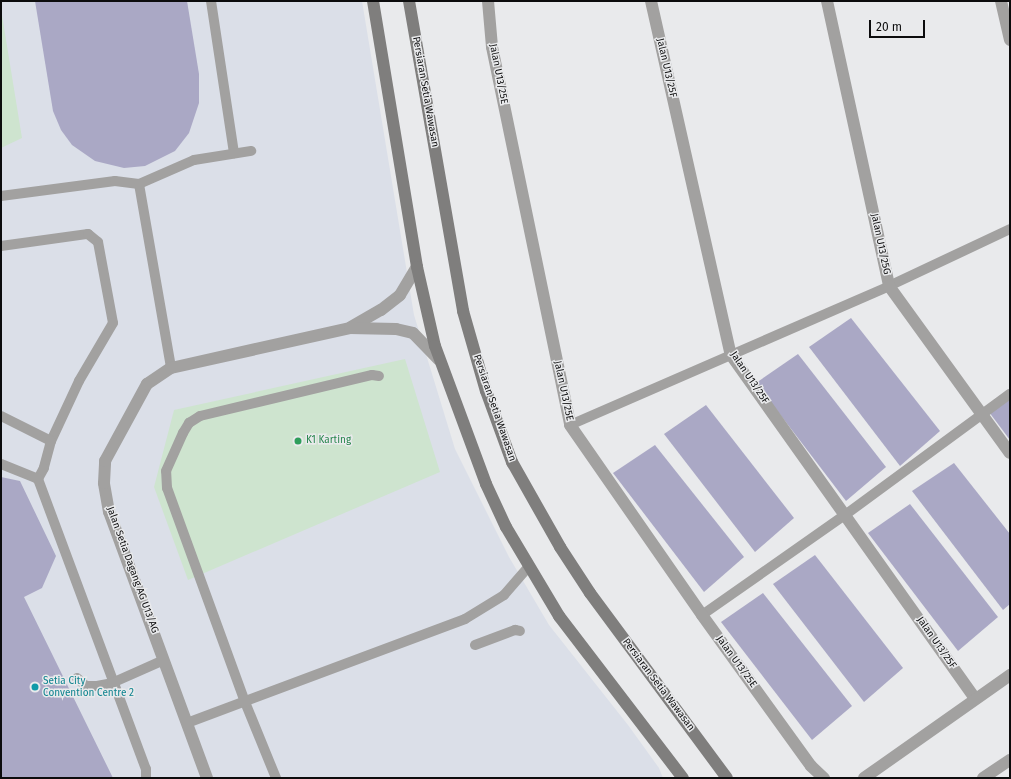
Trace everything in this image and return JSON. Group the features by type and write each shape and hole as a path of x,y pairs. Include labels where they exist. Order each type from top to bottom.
{"street":[{"path":"372,1 417,267 439,360 486,484 506,527 559,616 683,778"},
{"name":"Persiaran Setia Wawasan","path":"409,1 462,311 486,391 512,462 560,547 590,593 727,778"},
{"name":"Jalan U13/25E","path":"488,1 492,47 570,425 702,615 811,766 824,778"},
{"name":"Jalan U13/25F","path":"651,1 731,355 975,698"},
{"name":"Jalan U13/25G","path":"827,1 889,286 1010,453"},
{"path":"1001,1 1010,40"},
{"name":"Jalan Setia Dagang AG U13/AG","path":"350,328 381,310 400,295 417,267"},
{"name":"Jalan Setia Dagang AG U13/AG","path":"207,778 109,512 104,483 105,462 147,384 171,368 350,328 396,329 413,333 439,360"},
{"path":"864,778 1010,674"},
{"path":"660,749 672,778"},
{"path":"983,778 1010,760"}],"lane":[{"path":"211,1 234,153"},
{"path":"1,196 115,181 139,184 194,160 251,151"},
{"path":"139,184 171,368"},
{"path":"570,425 889,286 1010,230"},
{"path":"1,246 88,234 98,242 113,323 79,381 51,441 44,468 38,480"},
{"path":"276,778 245,702 167,488 166,472 170,458 189,423 200,416 235,406 372,375 379,376"},
{"path":"702,615 845,515 1010,394"},
{"path":"1,416 51,441"},
{"path":"1,464 38,480 112,683 146,769 146,778"},
{"path":"187,724 465,619 504,595 529,566"},
{"path":"475,645 515,630 520,631"},
{"path":"77,678 86,686 112,683 164,660"}],"shaded area":[{"path":"1,1 362,1 414,315 455,449 509,557 549,625 628,725 659,768 663,778 1,778"}],"green space":[{"path":"1,9 22,138 1,148"},
{"name":"K1 Karting","path":"405,359 440,472 188,580 154,487 174,410"}],"building":[{"path":"35,1 187,1 199,74 199,103 189,133 175,151 145,166 124,168 95,161 72,145 61,130 53,111"},
{"path":"851,318 940,431 900,466 809,347"},
{"path":"798,354 886,467 846,501 756,383"},
{"path":"1010,398 1010,440 989,412"},
{"path":"706,405 794,518 755,552 664,434"},
{"path":"655,445 744,557 704,592 613,473"},
{"path":"954,463 1010,534 1010,604 1003,610 912,491"},
{"name":"Setia City Convention Centre 2","path":"1,477 20,481 56,556 42,588 24,597 113,778 1,778"},
{"path":"910,504 998,617 958,651 868,533"},
{"path":"815,555 903,668 864,702 773,584"},
{"path":"763,593 852,706 812,740 721,622"}],"place":[{"name":"K1 Karting","path":"298,441"},
{"name":"Setia City Convention Centre 2","path":"35,687"}]}
